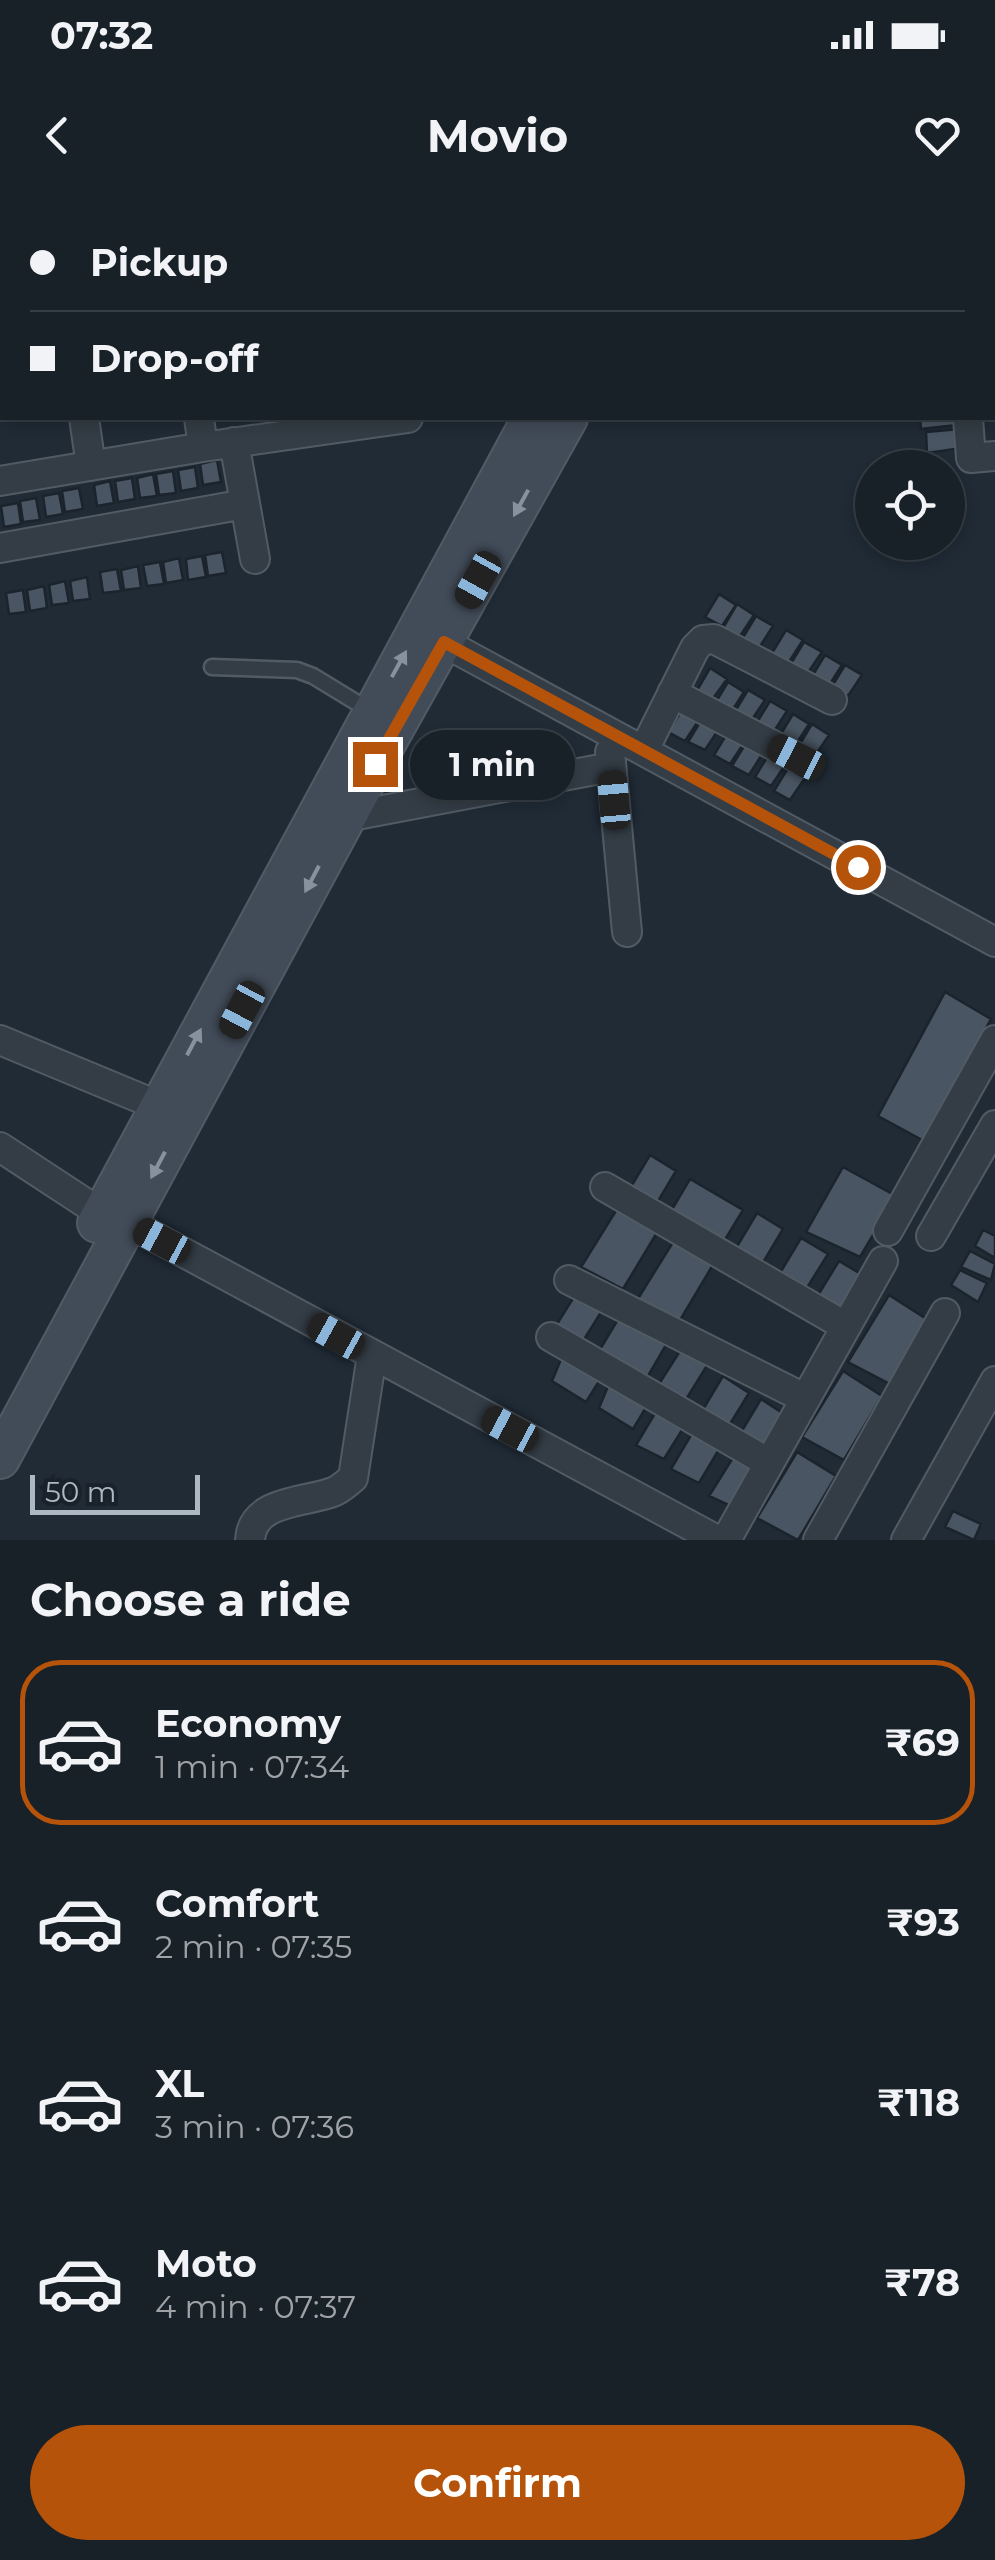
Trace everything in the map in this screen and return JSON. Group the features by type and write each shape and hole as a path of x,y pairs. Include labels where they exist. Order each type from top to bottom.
{"street":[{"path":"84,420 91,466"},
{"path":"199,420 204,447"},
{"path":"0,481 394,420"},
{"path":"0,1459 115,1218 158,1106 531,420"},
{"path":"0,1406 115,1218 346,818 567,420"},
{"path":"968,420 971,458 995,456"},
{"path":"234,442 254,559"},
{"path":"0,548 244,504"},
{"path":"644,750 695,648 703,640 714,640 832,700"},
{"path":"444,642 995,942"},
{"path":"672,693 796,757"},
{"path":"608,731 628,932"},
{"path":"346,818 612,767"},
{"path":"0,1040 158,1106"},
{"path":"888,1231 995,1040"},
{"path":"931,1236 995,1126"},
{"path":"0,1147 115,1218 717,1540"},
{"path":"606,1186 845,1326"},
{"path":"726,1540 884,1261"},
{"path":"569,1280 804,1398"},
{"path":"818,1540 944,1313"},
{"path":"551,1338 770,1463"},
{"path":"250,1540 251,1528 263,1512 337,1491 353,1478 372,1355"},
{"path":"906,1540 995,1381"}],"lane":[{"path":"212,667 297,670 373,712"}],"building":[{"path":"920,420 956,420 957,425 921,429"},
{"path":"960,429 962,448 927,450 926,432"},
{"path":"217,460 221,482 203,485 200,464"},
{"path":"195,467 198,488 181,491 178,470"},
{"path":"173,471 176,493 159,495 156,474"},
{"path":"153,474 157,496 140,498 137,478"},
{"path":"132,478 135,499 118,502 115,481"},
{"path":"110,481 114,503 97,506 94,485"},
{"path":"79,488 83,509 65,512 62,491"},
{"path":"59,493 63,514 46,517 43,496"},
{"path":"36,498 40,520 23,522 20,501"},
{"path":"18,503 21,524 4,527 1,506"},
{"path":"222,552 226,573 208,576 205,555"},
{"path":"202,556 206,577 188,580 186,559"},
{"path":"179,558 183,580 166,583 163,562"},
{"path":"160,562 164,584 147,586 143,565"},
{"path":"138,566 141,588 124,590 121,570"},
{"path":"117,569 121,591 103,593 100,572"},
{"path":"87,577 90,599 73,601 70,581"},
{"path":"65,581 69,603 52,605 49,585"},
{"path":"44,586 47,608 30,611 27,590"},
{"path":"23,590 26,612 9,614 6,593"},
{"path":"719,594 736,605 722,626 705,617"},
{"path":"737,604 754,615 740,636 723,628"},
{"path":"756,616 773,626 759,648 742,639"},
{"path":"786,630 803,640 789,662 772,653"},
{"path":"804,642 822,652 807,674 790,665"},
{"path":"825,655 842,665 828,687 811,678"},
{"path":"845,665 862,675 848,696 831,688"},
{"path":"710,668 727,679 712,700 696,692"},
{"path":"728,682 744,692 730,714 714,705"},
{"path":"748,690 765,700 751,721 734,713"},
{"path":"770,701 787,711 773,733 756,724"},
{"path":"682,710 699,720 685,741 668,732"},
{"path":"793,714 809,724 795,746 779,737"},
{"path":"702,719 719,729 705,750 688,742"},
{"path":"812,724 829,735 815,756 798,747"},
{"path":"728,732 744,743 730,764 714,755"},
{"path":"746,743 763,753 749,775 732,766"},
{"path":"769,754 786,764 771,786 755,777"},
{"path":"788,768 805,778 790,800 774,791"},
{"path":"945,992 991,1019 924,1141 878,1116"},
{"path":"650,1155 676,1171 654,1208 626,1195"},
{"path":"843,1167 896,1196 860,1257 806,1232"},
{"path":"690,1179 743,1210 720,1248 668,1216"},
{"path":"622,1201 661,1226 623,1289 581,1267"},
{"path":"757,1213 783,1229 761,1266 733,1253"},
{"path":"983,1230 995,1236 995,1258 975,1246"},
{"path":"801,1238 828,1254 805,1291 777,1278"},
{"path":"675,1239 714,1263 676,1327 634,1305"},
{"path":"970,1251 995,1264 991,1280 961,1267"},
{"path":"839,1261 866,1277 843,1314 815,1300"},
{"path":"960,1270 987,1283 978,1302 951,1285"},
{"path":"577,1292 603,1309 580,1346 552,1332"},
{"path":"889,1295 928,1320 890,1384 848,1362"},
{"path":"620,1316 666,1345 644,1383 596,1356"},
{"path":"682,1348 708,1364 685,1401 657,1387"},
{"path":"564,1352 603,1375 586,1402 552,1381"},
{"path":"843,1371 882,1396 844,1460 802,1437"},
{"path":"723,1376 749,1393 727,1429 699,1416"},
{"path":"611,1379 650,1401 633,1429 599,1408"},
{"path":"761,1399 787,1416 765,1453 737,1439"},
{"path":"660,1405 687,1422 664,1459 636,1445"},
{"path":"694,1430 721,1446 699,1483 671,1469"},
{"path":"797,1452 836,1476 798,1540 757,1518"},
{"path":"734,1456 760,1472 737,1509 709,1496"},
{"path":"953,1511 981,1524 974,1540 945,1527"}],"route":[{"path":"375,764 444,642 858,867"}]}
